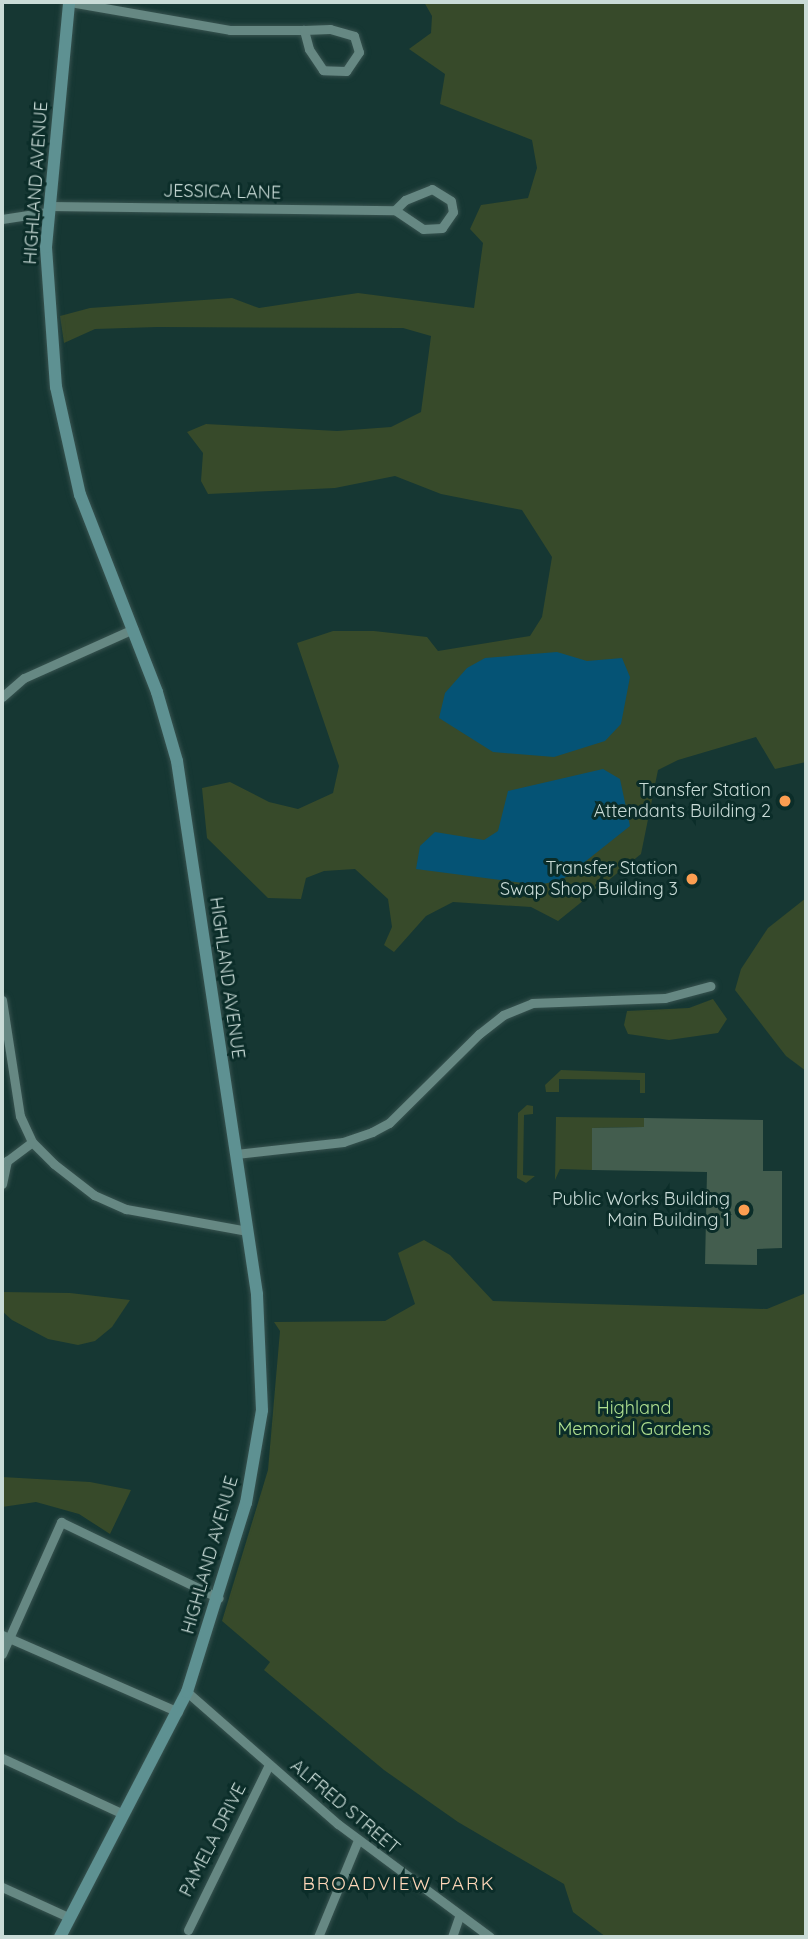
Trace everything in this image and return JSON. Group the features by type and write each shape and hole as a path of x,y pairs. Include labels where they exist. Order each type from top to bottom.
{"street":[{"path":"70,2 230,30 304,30 341,30 354,36 359,52 354,64 335,74 323,71 304,30"},
{"name":"HIGHLAND AVENUE","path":"60,1937 66,1916 187,1692 219,1598 249,1494 262,1410 260,1320 177,761 133,629 80,495 62,423 48,317 48,209 70,2"},
{"name":"JESSICA LANE","path":"2,219 48,209 395,211 434,232 453,212 443,192 432,189 405,200 395,211"},
{"path":"2,697 33,674 133,629"},
{"path":"236,1154 343,1142 372,1132 389,1123 479,1034 503,1015 532,1003 665,998 710,986"},
{"path":"2,1000 20,1116 32,1142 73,1181 115,1205 178,1222 247,1231"},
{"path":"2,1184 4,1159 32,1142"},
{"path":"2,1654 6,1636 61,1522 219,1598"},
{"path":"6,1636 178,1712"},
{"name":"ALFRED STREET","path":"187,1692 358,1840 459,1917 490,1937"},
{"path":"2,1758 123,1814"},
{"name":"PAMELA DRIVE","path":"188,1930 269,1765"},
{"path":"318,1937 358,1840"},
{"path":"2,1887 66,1916"},
{"path":"452,1937 459,1917"}],"green space":[{"path":"424,2 806,2 806,762 775,769 756,737 678,760 658,770 641,854 558,921 531,907 453,902 426,916 394,952 384,945 392,927 388,899 355,869 324,871 306,878 301,899 268,898 207,838 202,788 230,782 269,802 298,809 333,793 339,766 297,643 333,631 374,631 427,637 438,651 530,636 542,617 552,557 522,510 441,494 395,476 335,488 208,494 201,481 203,453 187,432 206,424 337,431 391,427 421,412 431,336 403,328 157,327 95,329 64,343 60,316 90,308 232,298 259,308 358,293 474,308 483,243 470,229 481,205 528,198 537,168 532,140 440,104 445,74 409,49 431,33 432,16"},
{"path":"806,898 806,1071 786,1056 735,990 741,969 768,928"},
{"path":"713,999 727,1019 718,1033 669,1040 628,1034 624,1025 627,1011 689,1008"},
{"path":"561,1070 645,1073 645,1093 640,1093 640,1080 559,1079 559,1092 546,1092 545,1085"},
{"path":"527,1105 533,1106 533,1114 524,1115 523,1175 535,1176 526,1183 517,1178 518,1113"},
{"path":"556,1117 644,1118 644,1127 592,1128 592,1170 560,1169 555,1180"},
{"name":"Highland Memorial Gardens","path":"424,1240 450,1255 493,1301 767,1309 806,1293 806,1937 606,1937 573,1912 564,1884 458,1822 384,1770 264,1670 270,1662 222,1621 268,1470 280,1331 274,1322 385,1321 415,1304 398,1253"},
{"path":"2,1292 70,1293 130,1300 112,1327 95,1341 78,1345 48,1339 12,1320 2,1311"},
{"path":"2,1477 90,1482 131,1490 110,1534 79,1514 36,1502 2,1507"}],"water":[{"path":"557,652 587,661 622,658 630,677 621,724 605,741 554,757 493,752 439,718 445,693 467,668 485,658"},
{"path":"603,769 620,779 630,826 562,880 538,885 416,869 420,846 435,832 484,840 498,831 508,791"}],"building":[{"name":"Public Works Building Main Building 1","path":"644,1118 763,1120 763,1171 782,1171 782,1248 757,1249 757,1265 705,1264 707,1172 592,1170 592,1128 644,1127"}],"place":[{"name":"Transfer Station Attendants Building 2","path":"785,801"},
{"name":"Transfer Station Swap Shop Building 3","path":"692,879"},
{"name":"Public Works Building Main Building 1","path":"744,1210"}],"district":[{"name":"BROADVIEW PARK","path":"399,1884"}]}
